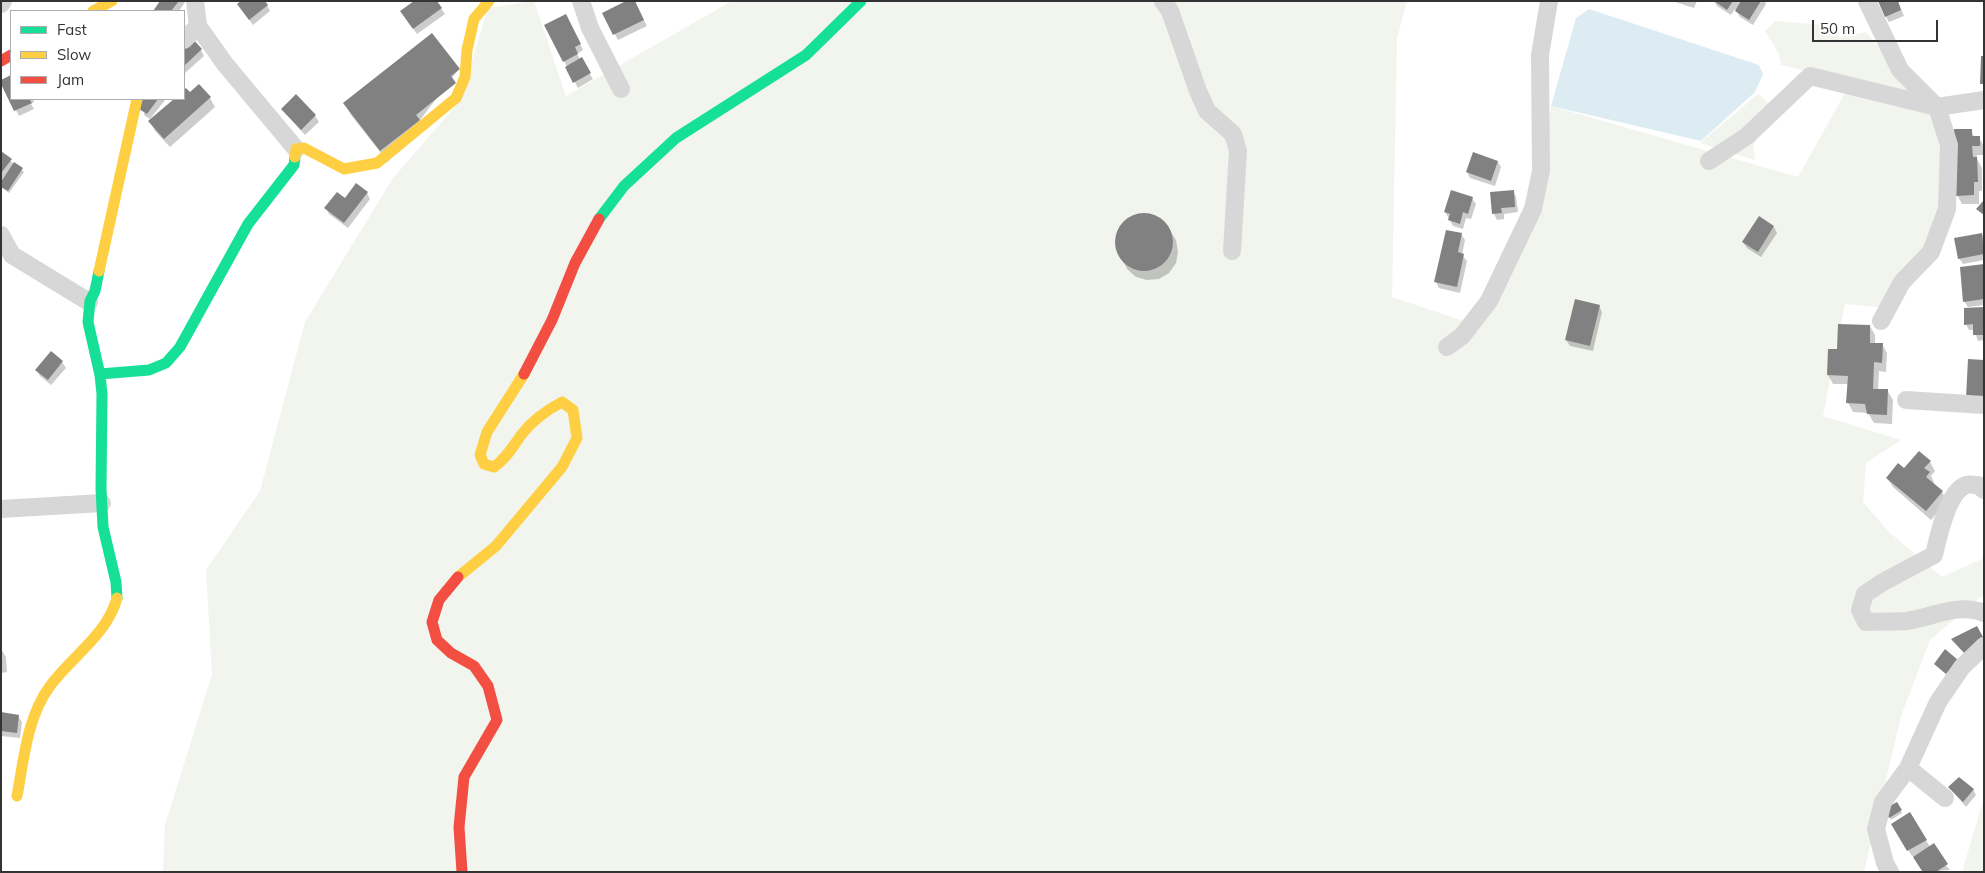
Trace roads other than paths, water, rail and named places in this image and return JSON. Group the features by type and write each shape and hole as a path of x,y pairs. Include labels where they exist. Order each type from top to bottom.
{"street":[{"path":"95,10 112,1"},
{"path":"100,374 148,370 166,363 180,346 248,224 294,165 296,149 226,64 198,26 195,1"},
{"path":"296,149 304,148 344,169 377,163 456,98 466,78 467,50 474,19 489,1"},
{"path":"581,1 590,28 621,89"},
{"path":"462,872 458,827 464,777 497,720 488,686 474,666 451,652 437,640 432,622 439,600 454,580 496,546 562,467 577,438 573,410 562,402 551,407 523,432 506,460 494,467 484,464 480,455 486,432 529,367 552,320 575,263 595,224 624,186 676,138 806,55 861,1"},
{"path":"1163,1 1170,11 1198,91 1207,111 1233,134 1238,151 1232,251"},
{"path":"1447,347 1462,336 1488,301 1533,209 1541,171 1540,55 1549,1"},
{"path":"1867,1 1900,70 1937,107 1949,145 1948,209 1931,252 1902,282 1881,320"},
{"path":"185,39 198,26"},
{"path":"1709,161 1747,136 1810,76 1937,107 1984,100"},
{"path":"17,796 31,726 48,688 106,623 117,598 103,527 103,418 100,374 89,334 89,302 95,291 137,100"},
{"path":"1,235 12,255 89,302"},
{"path":"1906,400 1984,405"},
{"path":"1984,490 1978,485 1965,485 1952,496 1934,555 1883,582 1865,594 1860,610 1866,622 1906,621 1940,612 1963,610 1984,613"},
{"path":"1,509 102,503"},
{"path":"1890,872 1885,863 1876,829 1883,802 1908,768 1938,702 1962,667 1984,646"},
{"path":"1908,768 1945,798"}]}
